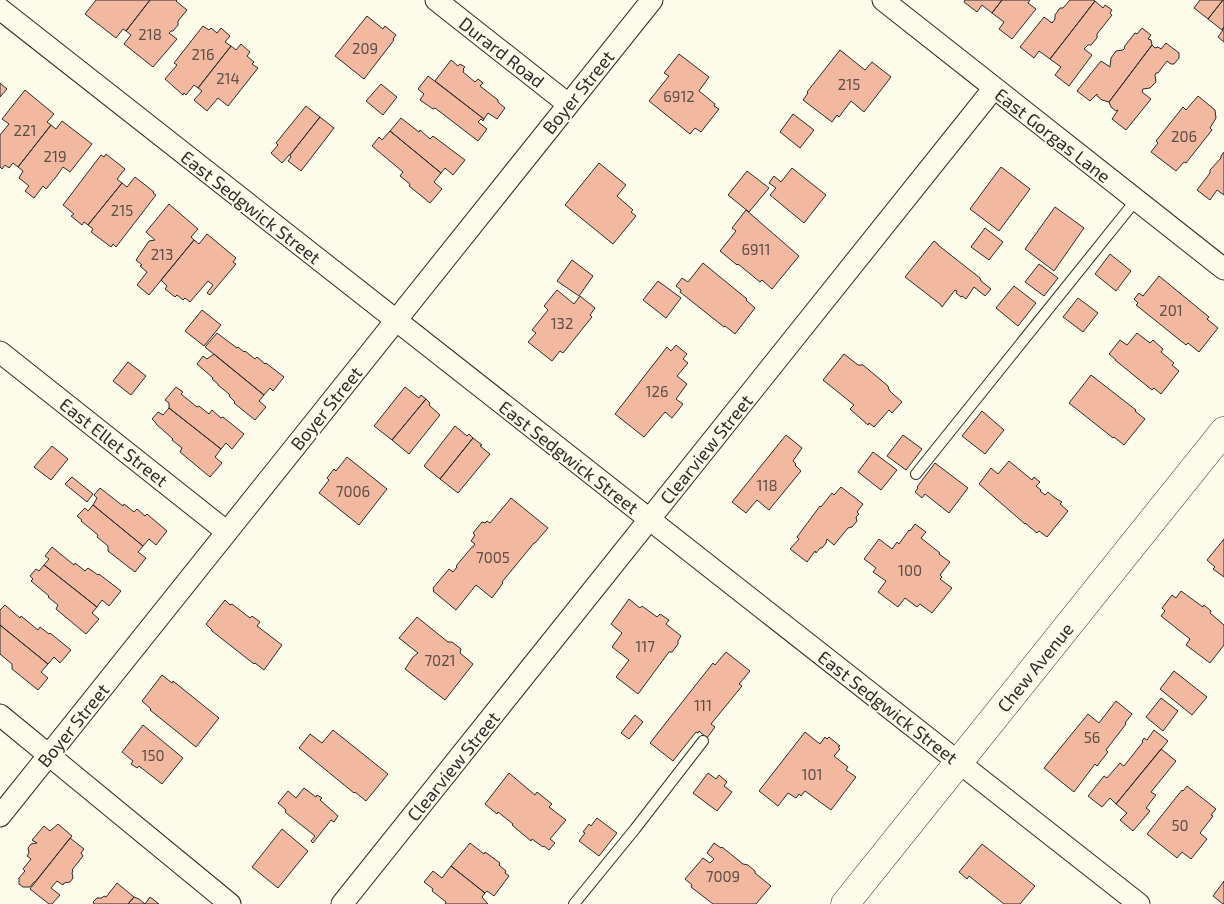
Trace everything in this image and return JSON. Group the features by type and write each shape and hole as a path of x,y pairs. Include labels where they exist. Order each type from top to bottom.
{"street":[{"name":"Boyer Street","path":"0,816 652,0"},
{"name":"East Gorgas Lane","path":"883,0 1224,269"},
{"name":"Durard Road","path":"439,1 568,104"},
{"name":"East Sedgwick Street","path":"0,10 1139,904"},
{"name":"Clearview Street","path":"342,904 994,88"},
{"name":"East Ellet Street","path":"0,352 227,532"},
{"name":"Chew Avenue","path":"845,904 1224,431"},
{"path":"0,715 230,904"}],"lane":[{"path":"916,474 1136,200"},
{"path":"574,904 703,741"}],"building":[{"path":"96,0 150,0 126,31 123,29 116,38 85,14"},
{"path":"150,0 177,0 187,10 178,21 178,25 169,33 177,39 153,67 124,44 131,35 126,31"},
{"path":"965,0 1002,0 992,13 982,5 977,12 964,2"},
{"path":"1002,0 1030,0 1028,3 1036,9 1012,39 999,29 1004,22 992,13"},
{"path":"1070,0 1095,1 1050,59 1039,51 1034,58 1020,47 1044,17 1052,23 1060,8 1063,8"},
{"path":"1200,0 1223,0 1208,19 1194,8"},
{"path":"1223,0 1224,27 1222,30 1208,19"},
{"path":"1095,1 1103,8 1105,5 1112,10 1110,13 1112,15 1097,34 1097,38 1084,49 1092,55 1069,86 1055,75 1061,67 1050,59"},
{"path":"367,16 383,29 385,26 396,35 364,79 335,56"},
{"path":"203,26 209,30 211,28 217,33 221,28 230,36 225,42 231,46 198,88 194,85 186,95 184,93 183,95 165,79 177,65 174,63"},
{"path":"1224,27 1224,42 1218,37"},
{"path":"1142,28 1151,35 1148,39 1151,40 1152,45 1109,102 1102,100 1097,94 1090,101 1077,91 1101,61 1110,67 1111,58 1116,51 1123,50 1135,33 1137,34"},
{"path":"1166,43 1179,53 1179,58 1174,64 1167,61 1156,73 1156,82 1150,88 1143,89 1142,92 1151,99 1126,130 1112,119 1118,110 1116,111 1111,107 1109,102 1152,45 1155,48 1161,49"},
{"path":"241,44 250,52 247,56 254,62 252,64 258,68 228,106 218,98 207,111 194,100 202,91 198,88 231,46 236,50"},
{"path":"840,50 865,70 872,62 891,77 864,112 851,101 839,117 837,115 832,122 803,100 807,92"},
{"path":"679,54 709,77 699,91 719,109 701,132 695,128 690,134 649,101 669,76 664,73"},
{"path":"451,60 458,66 460,64 465,67 463,72 475,82 478,79 483,83 480,86 505,108 497,119 488,113 484,119 435,81"},
{"path":"428,76 484,119 478,122 487,129 478,141 435,108 433,109 420,100 424,94 418,89"},
{"path":"0,83 7,89 0,97"},
{"path":"381,84 397,97 383,115 366,101"},
{"path":"25,90 54,114 47,122 51,125 18,167 13,163 9,168 5,165 2,169 0,167 0,135 9,124 2,119"},
{"path":"1198,96 1215,110 1216,118 1210,128 1212,130 1186,163 1184,162 1176,171 1151,152 1158,143 1156,141 1183,107 1186,110"},
{"path":"306,106 320,117 282,163 271,153 278,145 276,143"},
{"path":"793,114 814,130 800,148 780,132"},
{"path":"320,117 334,128 301,171 288,161 291,157 290,155"},
{"path":"401,118 430,139 433,136 465,160 453,175 445,168 441,173 390,131"},
{"path":"62,121 92,144 70,172 63,167 46,189 43,186 34,198 25,191 29,186 19,178 23,171 18,167 51,125 56,129"},
{"path":"390,131 441,173 434,182 442,189 430,203 400,176 403,172 372,146 379,137 382,140"},
{"path":"1224,152 1224,195 1217,190 1210,200 1197,190"},
{"path":"106,154 125,169 117,179 122,183 88,225 84,222 82,225 71,216 74,214 63,205 101,155 104,157"},
{"path":"599,163 626,185 617,196 633,210 631,212 636,216 613,244 565,205"},
{"path":"1001,167 1030,189 999,231 970,209"},
{"path":"792,168 826,195 804,223 770,195 776,188 769,183 774,176 781,182"},
{"path":"747,171 769,188 749,212 728,195"},
{"path":"135,177 156,195 116,247 113,244 111,247 91,232 93,229 88,225 122,183 127,187"},
{"path":"169,204 198,229 191,237 194,240 149,295 137,285 147,272 136,260 149,241 155,240 146,232"},
{"path":"1055,207 1084,228 1054,271 1025,249"},
{"path":"746,210 799,256 772,289 720,251 736,231 732,228"},
{"path":"985,228 1003,242 989,260 971,247"},
{"path":"207,234 236,258 233,262 236,264 210,295 207,293 213,285 208,281 190,302 185,298 183,300 177,295 175,297 165,289 167,286 161,280 194,240 199,244"},
{"path":"934,241 991,289 985,296 974,287 966,299 956,293 957,291 955,290 942,307 905,277"},
{"path":"1110,254 1131,271 1116,291 1095,274"},
{"path":"572,260 593,276 579,296 557,281"},
{"path":"703,263 747,299 755,308 735,334 680,292 681,290 676,286 682,278 688,282"},
{"path":"1039,264 1058,278 1044,296 1025,282"},
{"path":"1159,276 1209,317 1207,319 1218,328 1199,352 1188,343 1186,345 1136,305 1138,303 1134,299 1139,293 1143,296"},
{"path":"658,281 681,298 666,318 643,300"},
{"path":"1014,286 1036,303 1018,326 996,308"},
{"path":"557,290 574,304 580,296 595,308 590,315 592,317 563,353 560,351 552,361 528,342 536,333 532,330 548,310 544,306"},
{"path":"1078,298 1098,313 1083,332 1063,317"},
{"path":"202,310 221,325 204,346 185,331"},
{"path":"217,333 255,359 257,357 284,377 273,391 270,388 264,395 205,347"},
{"path":"1137,333 1150,343 1153,340 1163,349 1161,352 1174,363 1172,365 1179,371 1161,394 1154,388 1152,390 1109,354 1120,340 1127,345"},
{"path":"676,345 687,354 683,359 688,363 677,376 687,384 676,399 683,404 672,418 665,412 644,437 615,414 667,347 671,351"},
{"path":"214,354 264,395 259,401 266,407 255,420 234,403 229,394 197,364 203,356 207,359"},
{"path":"844,354 858,365 863,365 888,386 889,390 902,402 892,413 889,410 874,427 869,423 868,425 850,409 854,405 823,380"},
{"path":"128,362 146,376 131,395 113,381"},
{"path":"1091,375 1145,419 1124,445 1069,403"},
{"path":"176,387 183,392 181,394 197,407 199,406 209,414 212,410 244,434 232,449 226,443 221,449 169,408 169,403 165,400"},
{"path":"405,387 419,398 421,395 426,399 392,440 374,426"},
{"path":"426,399 430,403 429,405 440,415 409,454 392,440"},
{"path":"169,408 221,449 215,457 222,463 210,477 180,452 182,448 152,419 158,412 163,415"},
{"path":"982,411 1004,430 985,454 962,436"},
{"path":"455,426 467,436 469,434 473,438 440,479 424,466"},
{"path":"786,435 802,448 793,461 801,471 769,510 757,500 746,513 732,502"},
{"path":"903,435 922,449 906,470 887,456"},
{"path":"473,438 490,454 458,493 440,479"},
{"path":"52,446 68,459 51,480 34,467"},
{"path":"873,452 897,470 881,490 858,472"},
{"path":"347,457 387,489 359,525 319,493 329,480 327,478 334,469 336,471"},
{"path":"1009,461 1032,480 1034,477 1040,482 1036,486 1040,491 1045,495 1048,492 1062,502 1060,504 1068,511 1047,537 1039,531 1037,533 1025,524 979,484 991,468 998,474"},
{"path":"935,463 968,488 949,513 925,494 922,498 915,492"},
{"path":"72,477 93,494 87,502 65,484"},
{"path":"841,487 863,504 857,512 859,514 856,517 857,521 852,527 848,528 834,545 827,539 822,548 816,553 815,551 807,562 790,549 799,539 797,537 820,506 832,493 834,495"},
{"path":"100,488 123,506 124,504 134,512 137,509 145,516 147,514 167,531 156,545 149,539 143,546 93,505 97,498 94,495"},
{"path":"511,498 548,528 502,582 492,598 476,585 456,610 433,591 433,588 449,569 453,572 473,547 475,544 471,541 475,535 473,533 482,522 485,523 487,521 490,523"},
{"path":"93,505 143,546 138,552 146,558 135,572 108,551 108,546 77,516 85,508 88,511"},
{"path":"915,524 926,532 921,538 950,562 940,575 942,577 940,579 952,588 932,613 920,604 917,607 905,598 898,607 878,592 886,581 873,572 876,568 864,559 879,539 892,549 897,542 899,544"},
{"path":"1224,539 1224,577 1213,569 1215,567 1207,560"},
{"path":"52,547 74,565 75,563 85,571 88,568 99,574 121,591 109,606 102,600 97,607 44,565 49,559 45,556"},
{"path":"44,565 97,607 92,613 99,619 86,634 56,609 58,605 31,581 33,579 30,576 36,569 39,571"},
{"path":"1181,591 1203,607 1204,605 1224,625 1224,645 1210,663 1186,645 1190,639 1161,616 1165,611 1162,608 1172,595 1176,598"},
{"path":"629,599 640,608 642,606 657,617 660,614 669,620 666,624 681,636 678,644 672,652 669,652 638,694 616,677 629,660 612,647 622,633 611,624"},
{"path":"225,600 250,618 252,616 260,622 257,626 282,645 264,670 212,631 206,624"},
{"path":"5,605 20,618 21,616 38,630 40,627 50,633 71,650 60,663 54,657 48,664 0,625 0,610"},
{"path":"417,617 448,642 452,642 461,649 460,653 473,664 445,700 405,669 418,653 399,638"},
{"path":"0,625 48,664 41,672 48,678 38,690 12,669 12,664 0,654"},
{"path":"726,652 750,671 739,684 742,686 711,724 715,727 707,738 699,731 698,733 696,732 673,761 650,743 713,663 715,665"},
{"path":"1174,671 1207,697 1192,715 1160,689"},
{"path":"162,675 172,683 173,681 219,718 196,747 150,710 142,701"},
{"path":"1161,698 1178,711 1163,731 1146,717"},
{"path":"1116,701 1132,714 1106,750 1108,752 1097,766 1095,764 1074,792 1044,768 1088,714 1099,723"},
{"path":"635,715 643,722 629,739 621,733"},
{"path":"143,725 183,758 162,784 139,766 137,768 131,764 133,761 122,752"},
{"path":"333,730 388,774 366,801 299,748 310,734 322,743"},
{"path":"1154,730 1168,741 1116,804 1110,798 1102,807 1088,796 1104,776 1107,778 1120,763 1124,766 1143,742 1144,738 1147,740"},
{"path":"805,732 820,744 825,737 827,739 829,737 840,746 838,747 840,749 834,756 848,767 846,770 856,777 831,810 805,791 796,798 788,793 778,806 759,791"},
{"path":"1161,749 1176,761 1151,792 1156,795 1146,808 1150,811 1133,831 1120,820 1127,813 1116,804"},
{"path":"509,773 535,795 537,792 552,804 549,807 566,820 550,839 555,843 549,850 532,839 531,841 513,824 485,804"},
{"path":"708,773 716,779 719,775 727,782 724,786 732,792 717,811 693,793"},
{"path":"1187,786 1216,809 1200,833 1207,839 1191,859 1182,852 1177,858 1147,834"},
{"path":"304,788 316,797 317,795 322,798 320,800 338,816 334,822 331,820 313,843 311,841 315,836 285,812 286,810 278,803 288,791 296,798"},
{"path":"597,818 617,833 599,856 579,841 589,824 591,826"},
{"path":"58,824 72,836 35,882 30,887 23,887 19,884 19,878 31,859 27,856 29,853 28,848 31,844 37,843 32,840 44,826 50,831"},
{"path":"282,829 308,851 278,888 252,867"},
{"path":"70,838 84,849 81,853 83,856 72,870 73,878 70,882 63,885 57,881 51,888 60,895 52,904 49,904 30,889"},
{"path":"470,843 500,863 499,865 509,876 494,896 487,891 485,893 451,866"},
{"path":"714,843 743,864 748,865 771,886 756,904 713,904 691,887 692,885 685,879 703,858 710,863 714,859 707,853"},
{"path":"982,844 1035,886 1020,904 1004,904 969,876 967,879 959,872"},
{"path":"451,866 485,893 482,897 488,904 445,904 446,902 424,882 433,871 442,878"},
{"path":"1224,881 1224,904 1223,904 1213,896"},
{"path":"117,883 134,897 128,904 94,904 93,902 97,898 106,897"},
{"path":"134,897 139,899 145,904 128,904"},
{"path":"150,897 159,904 145,904"}]}
